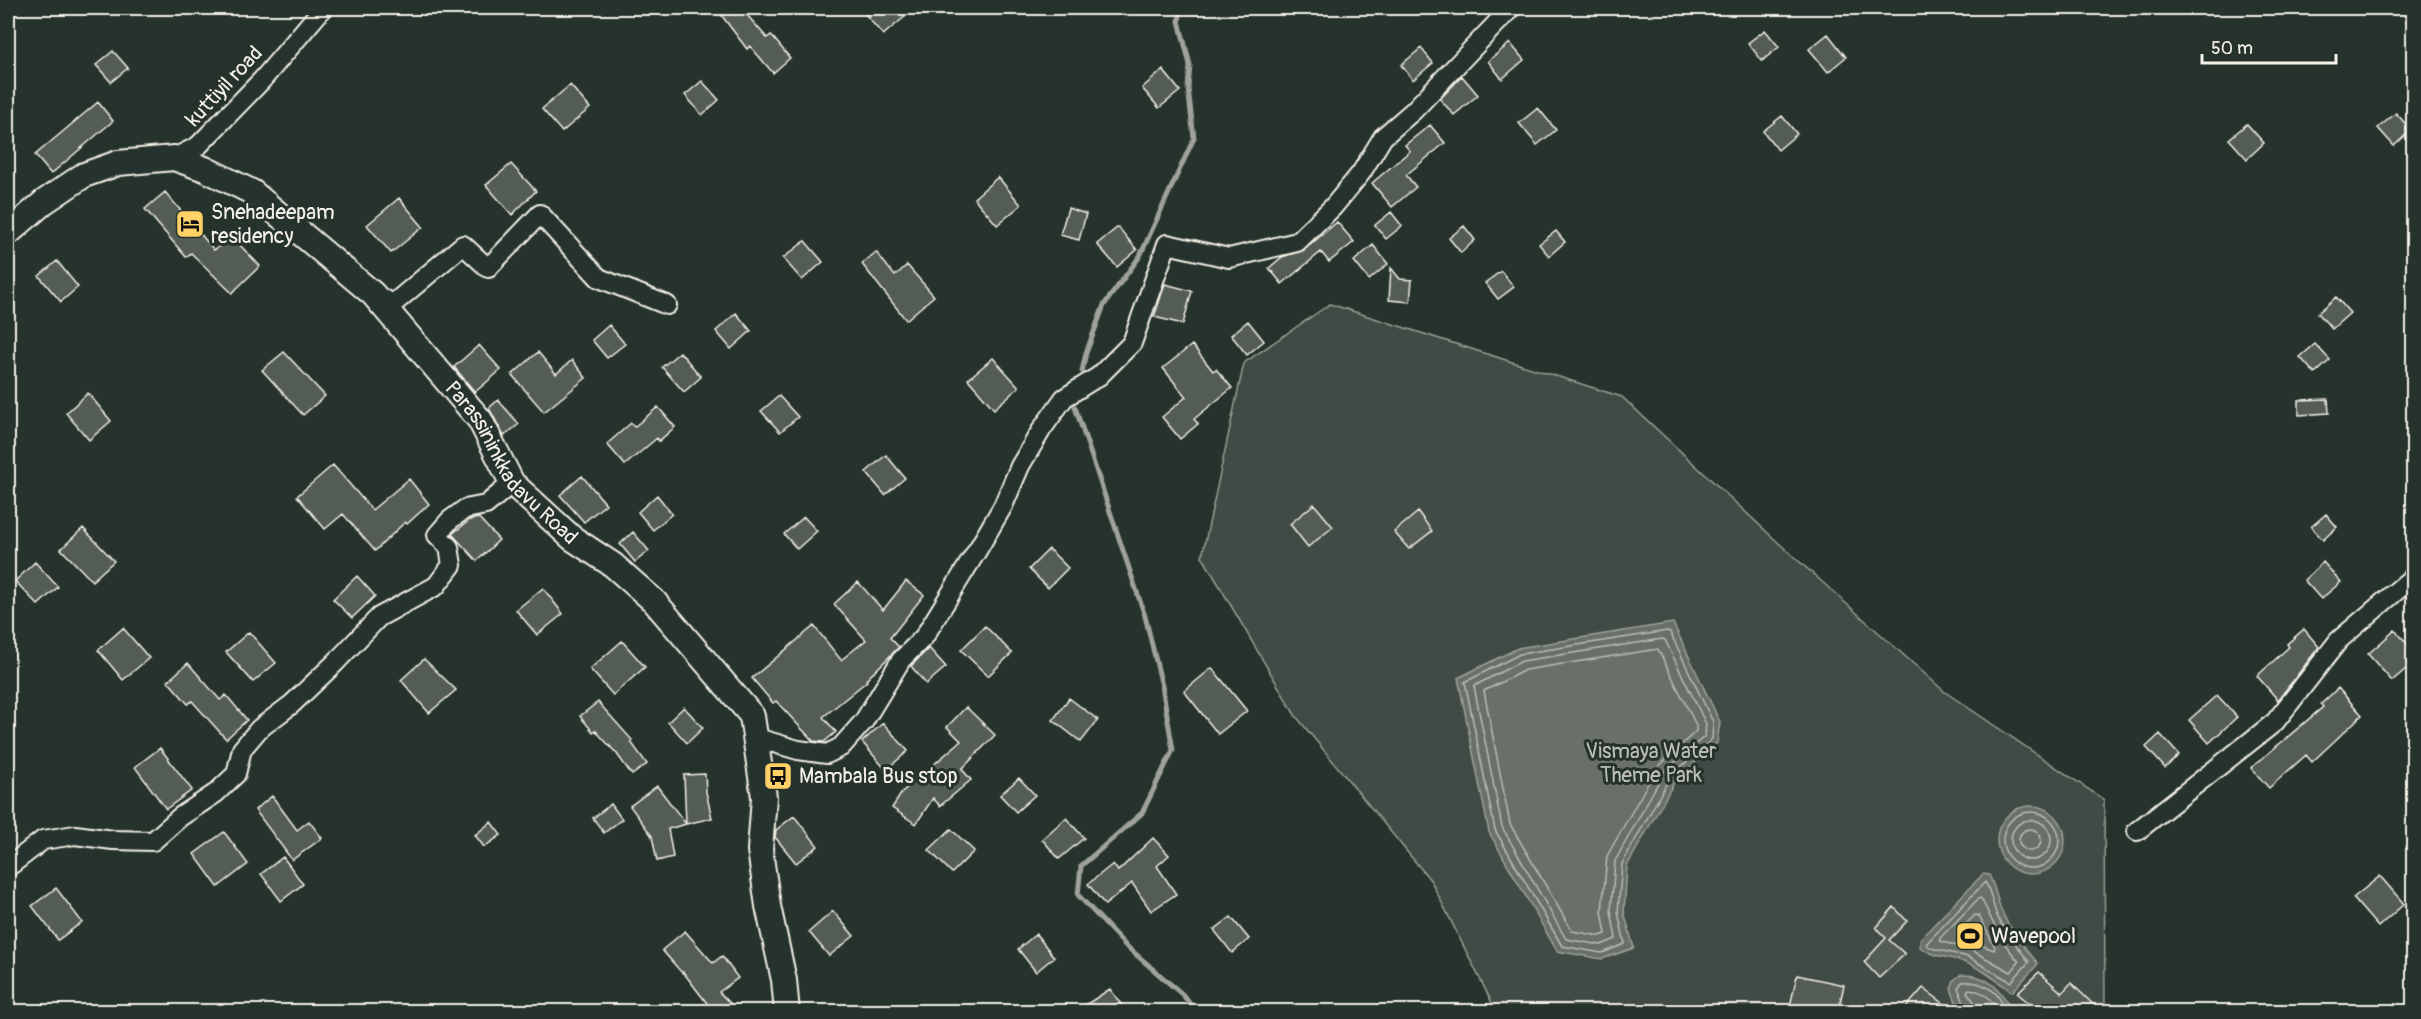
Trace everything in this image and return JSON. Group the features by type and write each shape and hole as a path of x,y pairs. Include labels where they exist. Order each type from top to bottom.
{"main road":[{"name":"Parassininkkadavu Road","path":"8,233 44,202 84,175 118,163 174,158 205,169 252,192 373,294 480,420 512,483 572,538 613,565 654,601 752,716 764,797 760,850 788,1011"}],"street":[{"name":"kuttiyil road","path":"174,158 198,146 262,80 323,8"},
{"path":"757,738 798,750 827,754 842,747 864,721 901,660 924,637 978,549 1003,506 1020,466 1042,429 1064,398 1099,376 1132,343 1167,244 1229,258 1297,242 1333,207 1361,173 1383,137 1413,111 1511,8"},
{"path":"373,294 393,304 463,245 488,268 540,214 598,278 667,305"},
{"path":"8,867 43,840 75,835 112,840 153,840 180,817 216,793 236,774 242,749 259,729 292,704 379,617 435,586 452,565 449,547 437,535 450,520 465,509 486,505 512,483"},
{"path":"2137,831 2275,722 2339,640 2414,576"}],"green space":[{"name":"Vismaya Water Theme Park","path":"1330,304 1622,397 1782,546 1945,692 2104,800 2105,1011 1496,1011 1431,881 1295,715 1202,556 1244,363"}],"water":[{"path":"1673,623 1720,722 1717,743 1675,781 1627,866 1624,912 1634,948 1602,959 1557,951 1489,832 1458,678 1518,648"},
{"path":"2031,806 2044,809 2055,816 2062,827 2065,840 2062,853 2055,864 2044,871 2031,874 2018,871 2007,864 2000,853 1997,840 2000,827 2007,816 2018,809"},
{"name":"Wavepool","path":"1983,874 1989,875 2011,929 2038,964 2012,992 1972,966 1925,951 1920,947 1920,939"},
{"path":"1961,975 1970,975 1991,983 2002,993 2010,1008 2007,1011 1964,1011 1956,1002 1951,989 1954,980"}],"building":[{"path":"716,8 741,8 767,38 771,35 790,58 773,73 750,46 747,49"},
{"path":"860,8 900,8 906,16 883,35"},
{"path":"1765,30 1779,47 1762,61 1748,43"},
{"path":"1828,34 1846,57 1828,72 1809,49"},
{"path":"1510,43 1524,60 1502,79 1488,61"},
{"path":"1421,48 1433,63 1413,80 1401,65"},
{"path":"113,51 128,68 111,82 96,65"},
{"path":"1163,70 1180,91 1159,108 1142,88"},
{"path":"1462,76 1478,95 1454,115 1440,99"},
{"path":"702,81 719,100 702,115 685,95"},
{"path":"570,85 590,108 562,132 542,109"},
{"path":"98,102 113,121 51,174 35,155"},
{"path":"1538,108 1556,130 1537,145 1519,123"},
{"path":"2396,113 2411,130 2394,146 2378,128"},
{"path":"1782,116 1797,134 1778,150 1763,131"},
{"path":"2247,124 2264,143 2247,159 2229,139"},
{"path":"1430,125 1445,143 1406,175 1416,187 1392,207 1372,183 1410,151 1405,145"},
{"path":"511,164 536,191 512,215 486,185"},
{"path":"998,177 1021,205 997,225 974,198"},
{"path":"165,192 214,250 233,238 260,266 232,293 191,253 186,257 145,209"},
{"path":"399,198 423,227 391,253 367,225"},
{"path":"1068,208 1086,214 1079,240 1060,235"},
{"path":"1391,212 1402,226 1386,239 1375,225"},
{"path":"1337,222 1354,242 1329,262 1321,252 1282,284 1269,268 1282,257 1304,250"},
{"path":"1464,226 1475,240 1461,253 1449,238"},
{"path":"1118,227 1137,250 1117,267 1097,244"},
{"path":"1556,231 1565,242 1549,256 1539,244"},
{"path":"805,241 823,262 802,280 783,258"},
{"path":"1373,245 1388,264 1369,280 1354,261"},
{"path":"876,252 895,276 907,265 934,296 906,320 862,264"},
{"path":"57,261 78,287 61,302 39,276"},
{"path":"1391,268 1400,279 1412,280 1410,302 1389,300"},
{"path":"1501,271 1514,287 1498,299 1485,283"},
{"path":"1165,284 1192,291 1183,324 1154,317"},
{"path":"2336,297 2350,313 2332,329 2318,313"},
{"path":"736,313 751,331 731,349 716,331"},
{"path":"1248,321 1264,341 1247,355 1231,335"},
{"path":"609,325 625,344 607,358 592,340"},
{"path":"2315,344 2330,360 2315,374 2300,357"},
{"path":"479,345 501,370 475,392 454,367"},
{"path":"1192,345 1213,371 1216,369 1232,388 1194,419 1198,424 1180,439 1162,417 1186,397 1163,368"},
{"path":"284,352 325,396 303,415 262,370"},
{"path":"538,352 556,374 572,360 586,378 544,412 512,375"},
{"path":"680,352 701,377 684,392 662,367"},
{"path":"993,358 1019,387 994,409 968,379"},
{"path":"88,393 111,421 89,440 66,413"},
{"path":"779,396 798,417 780,432 761,411"},
{"path":"2328,399 2329,413 2299,415 2299,400"},
{"path":"498,400 519,424 504,436 489,408"},
{"path":"658,407 675,427 659,441 657,438 625,465 607,444 631,423 634,427"},
{"path":"886,455 905,478 885,495 866,472"},
{"path":"333,465 372,510 409,479 429,504 407,524 405,522 375,551 343,514 325,529 297,496"},
{"path":"582,476 606,504 584,522 560,495"},
{"path":"657,495 672,514 653,530 638,512"},
{"path":"1314,504 1333,527 1308,547 1290,524"},
{"path":"1418,512 1432,531 1409,549 1394,532"},
{"path":"2326,514 2337,527 2323,540 2311,527"},
{"path":"804,517 817,531 797,549 784,534"},
{"path":"479,518 499,540 477,561 452,534 470,520"},
{"path":"83,528 114,561 92,581 61,549"},
{"path":"633,532 649,551 635,562 620,544"},
{"path":"1049,549 1068,568 1048,588 1029,569"},
{"path":"35,562 58,587 38,605 15,581"},
{"path":"2323,562 2341,582 2321,599 2304,580"},
{"path":"357,576 375,596 352,618 333,599"},
{"path":"906,581 924,595 890,638 899,647 867,681 823,717 836,732 824,742 813,741 776,701 773,703 752,678 814,626 841,660 866,640 834,604 858,582 883,610"},
{"path":"543,588 563,614 537,635 516,610"},
{"path":"985,626 1012,653 988,676 961,650"},
{"path":"123,628 149,658 123,680 98,650"},
{"path":"2304,629 2319,647 2278,700 2257,676 2289,647 2287,644"},
{"path":"2395,630 2414,651 2414,662 2392,681 2368,654"},
{"path":"249,632 276,663 253,682 226,652"},
{"path":"622,641 645,667 613,695 590,669"},
{"path":"929,648 946,667 926,684 911,666"},
{"path":"424,659 456,690 429,713 401,680"},
{"path":"188,663 220,700 226,695 247,720 226,739 192,701 188,704 168,681"},
{"path":"1212,668 1247,711 1218,734 1184,691"},
{"path":"2338,688 2362,715 2312,762 2306,755 2269,788 2251,768 2323,707 2321,704"},
{"path":"2217,695 2237,717 2209,743 2189,720"},
{"path":"1069,698 1098,720 1081,742 1053,720"},
{"path":"598,702 632,740 631,742 647,764 632,775 617,754 595,730 593,732 580,716"},
{"path":"684,707 703,728 687,743 668,722"},
{"path":"966,707 995,735 962,769 971,780 940,806 933,798 916,824 892,808 903,791 961,741 947,727"},
{"path":"883,723 908,751 886,770 862,742"},
{"path":"2160,734 2179,755 2165,768 2146,747"},
{"path":"160,748 192,790 166,809 135,767"},
{"path":"705,774 706,792 712,818 686,824 684,775"},
{"path":"1019,778 1035,795 1016,812 1000,795"},
{"path":"657,786 686,824 668,829 673,857 657,861 652,836 630,806"},
{"path":"272,796 297,830 309,821 322,838 292,860 255,810"},
{"path":"611,804 622,819 604,833 593,818"},
{"path":"794,816 818,846 796,863 775,837 776,830"},
{"path":"1066,818 1084,838 1059,859 1042,839"},
{"path":"491,822 501,835 484,847 475,835"},
{"path":"951,829 974,851 952,873 929,850"},
{"path":"224,832 248,864 218,887 194,854"},
{"path":"1153,838 1169,855 1157,866 1176,894 1151,911 1132,883 1105,905 1088,884 1113,864 1118,871"},
{"path":"283,857 303,884 281,901 261,874"},
{"path":"2380,876 2404,904 2378,927 2353,898"},
{"path":"56,888 82,922 58,940 32,906"},
{"path":"1894,907 1907,921 1889,940 1905,954 1879,978 1864,962 1886,938 1876,928"},
{"path":"833,911 854,936 829,956 809,932"},
{"path":"1231,917 1249,939 1232,953 1214,930"},
{"path":"685,931 713,963 722,956 738,978 719,992 738,1011 713,1011 683,972 662,950"},
{"path":"1036,934 1054,957 1036,972 1018,949"},
{"path":"2039,972 2062,993 2071,983 2100,1011 2039,1011 2017,993"},
{"path":"1797,975 1844,985 1838,1011 1789,1011"},
{"path":"1923,988 1954,1011 1903,1011"},
{"path":"1110,989 1126,1011 1076,1011"}],"waterway":[{"path":"1082,371 1086,353 1104,305 1140,256 1194,138 1188,88 1190,65 1179,21 1181,8"},
{"path":"1075,407 1145,616 1162,686 1173,750 1142,813 1081,866 1078,895 1125,945 1183,995 1196,1012"}],"place":[{"name":"Snehadeepam residency","path":"190,224"},
{"name":"Mambala Bus stop","path":"778,776"},
{"name":"Wavepool","path":"1970,936"}]}
